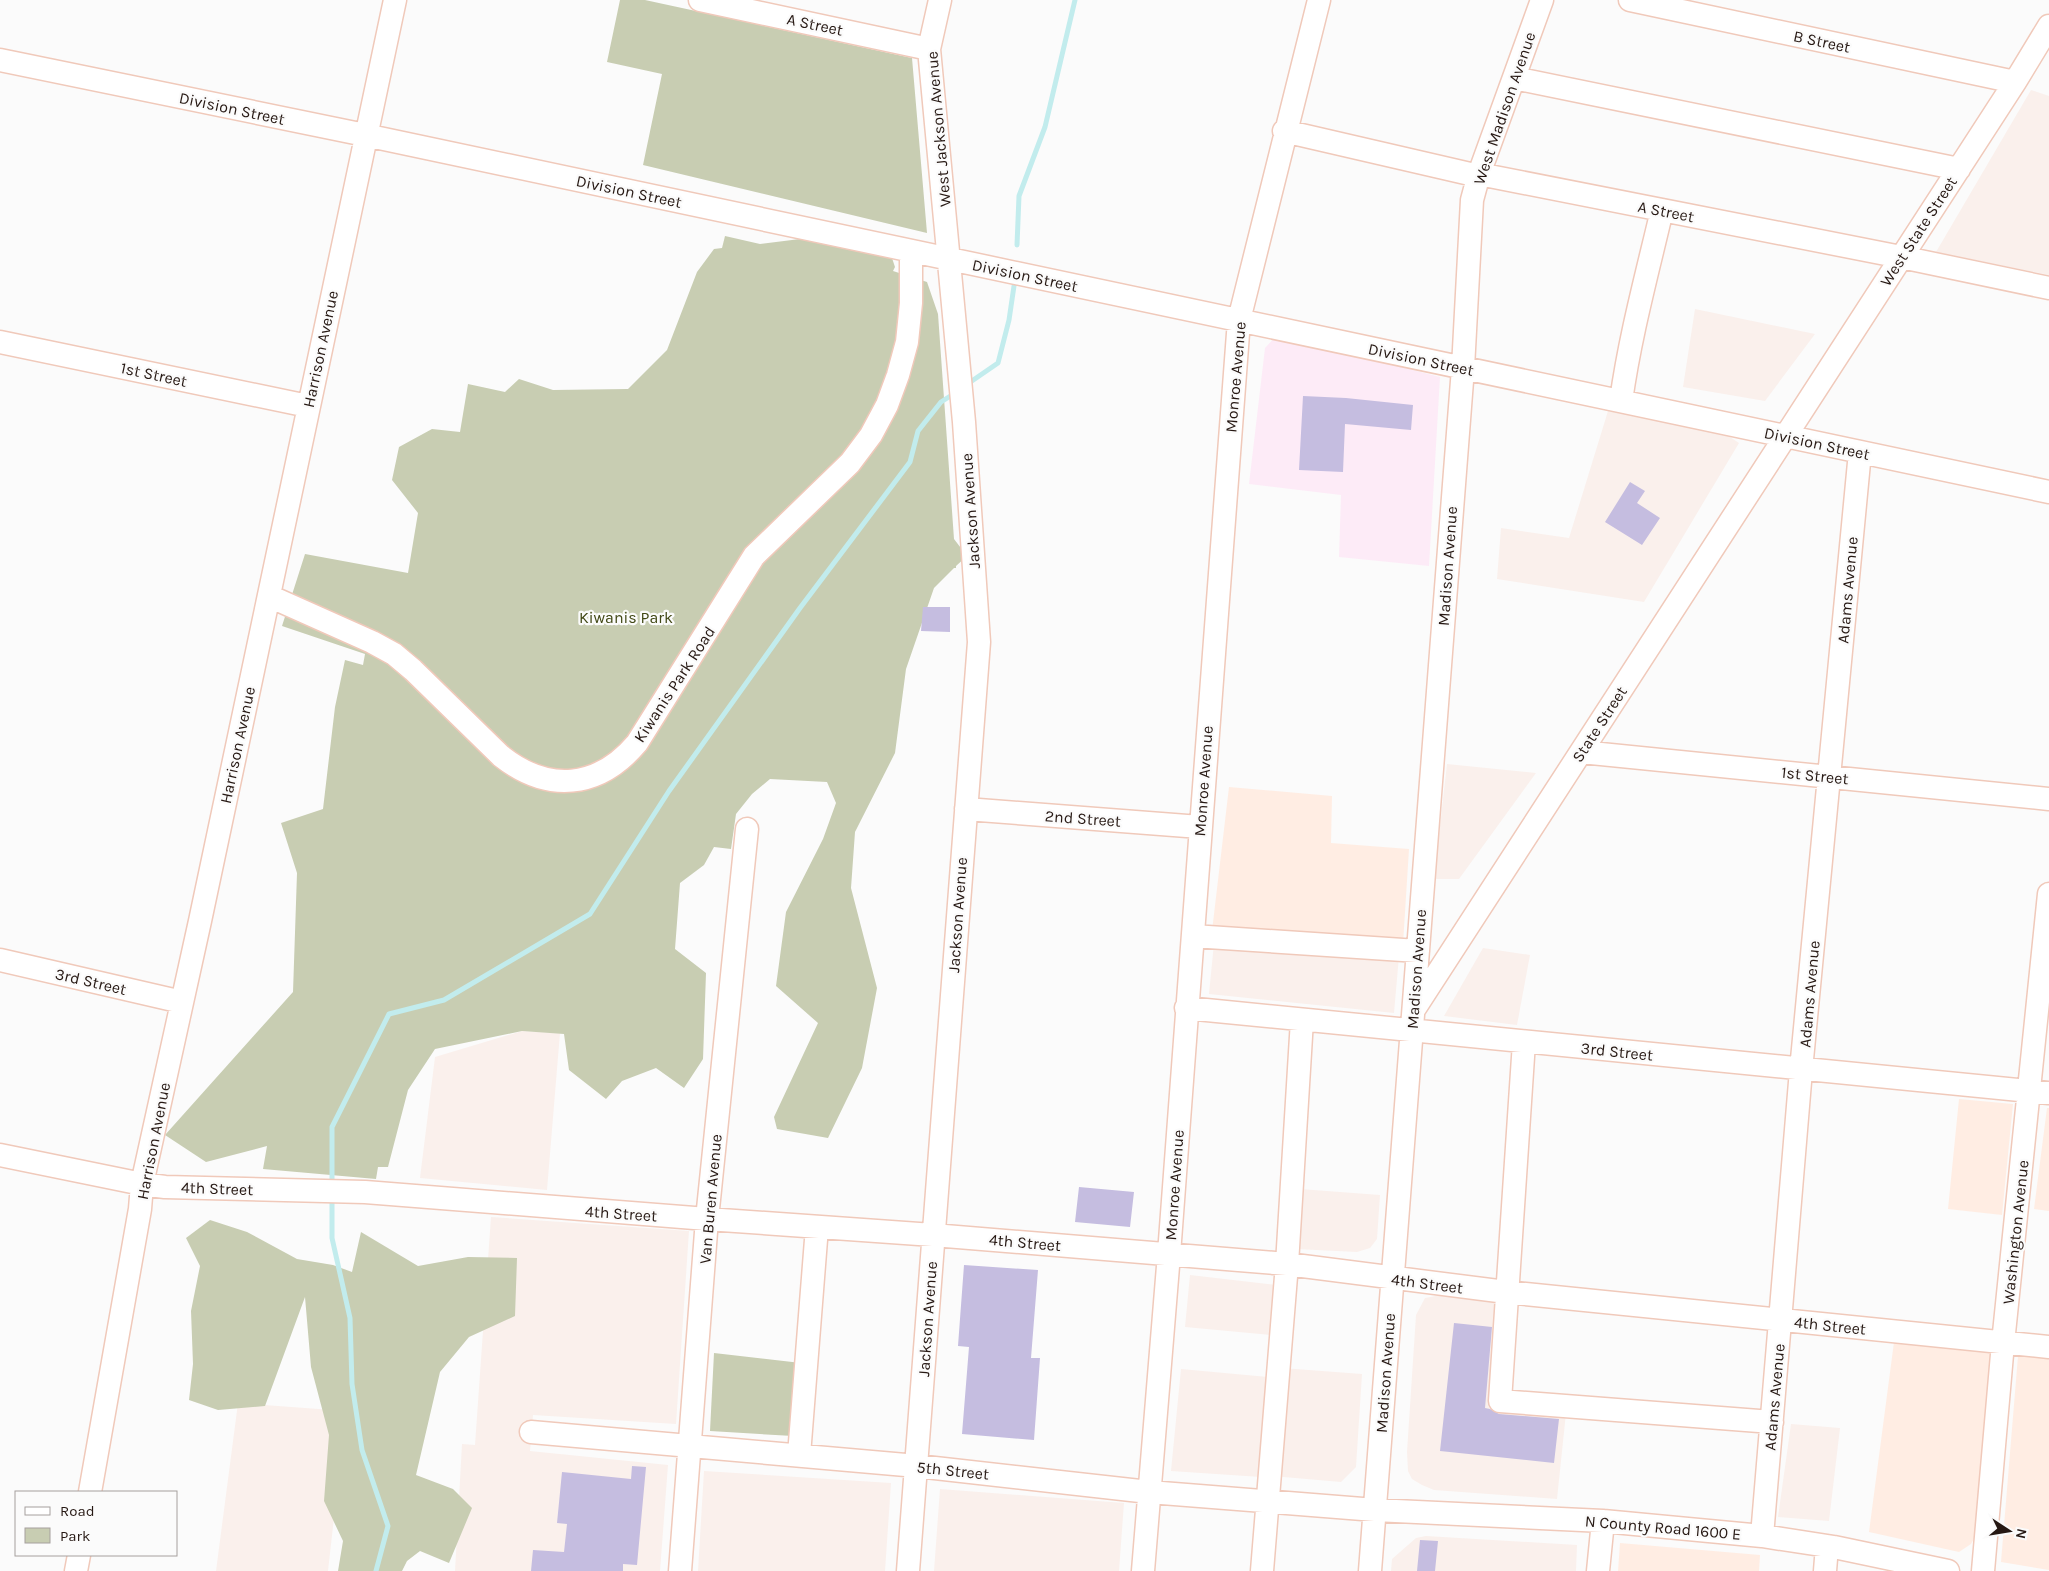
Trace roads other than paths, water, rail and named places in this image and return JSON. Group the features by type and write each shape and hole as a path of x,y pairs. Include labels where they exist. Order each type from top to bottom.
{"street":[{"name":"Harrison Avenue","path":"90,1491 138,1219 142,1184 269,596 394,0"},
{"name":"A Street","path":"700,0 930,49"},
{"name":"West Jackson Avenue","path":"940,0 930,49 949,258"},
{"name":"Monroe Avenue","path":"1143,1571 1169,1254 1239,320 1284,132 1319,0"},
{"name":"West Madison Avenue","path":"1463,368 1472,200 1478,174 1542,0"},
{"name":"B Street","path":"1630,0 2015,82"},
{"name":"West State Street","path":"1786,436 2015,82 2049,26"},
{"name":"Division Street","path":"0,60 912,250 2049,492"},
{"path":"1514,78 1959,169"},
{"name":"A Street","path":"1284,132 1470,174 1478,174 1902,257 2049,288"},
{"path":"1620,401 1641,291 1662,210"},
{"name":"Kiwanis Park Road","path":"269,596 372,642 394,654 516,768 533,776 552,781 591,777 609,769 625,757 637,743 754,556 850,463 870,435 887,406 907,342 911,303 912,250"},
{"name":"Jackson Avenue","path":"908,1571 979,642 949,258"},
{"name":"1st Street","path":"0,342 308,406"},
{"name":"Madison Avenue","path":"1370,1571 1391,1279 1463,368"},
{"name":"State Street","path":"1412,1021 1581,752 1786,436"},
{"name":"Adams Avenue","path":"1762,1536 1801,1070 1860,452"},
{"name":"1st Street","path":"1581,752 2049,799"},
{"name":"2nd Street","path":"966,809 1200,827"},
{"name":"Van Buren Avenue","path":"680,1571 707,1219 747,829"},
{"name":"Washington Avenue","path":"1983,1571 2003,1343 2040,1092 2049,894"},
{"path":"1193,936 1418,951"},
{"name":"3rd Street","path":"0,960 182,1002"},
{"name":"3rd Street","path":"1186,1008 1302,1020 1412,1021 1524,1042 2040,1092"},
{"path":"1262,1571 1287,1264 1302,1020"},
{"path":"1524,1042 1500,1401 1772,1422"},
{"name":"4th Street","path":"0,1154 142,1184 175,1187 364,1192 1287,1264 1391,1279 1506,1292 2049,1347"},
{"path":"799,1456 817,1227"},
{"name":"5th Street","path":"531,1432 917,1466 1149,1492 1375,1510"},
{"name":"N County Road 1600 E","path":"1375,1510 1603,1521 1762,1536 1827,1546 1948,1571"},
{"path":"1598,1571 1603,1521"},
{"path":"1825,1571 1827,1546"},
{"path":"76,1571 79,1556"}],"waterway":[{"path":"1017,245 1019,196 1045,127 1075,0"},
{"path":"966,385 998,363 1009,320 1014,286"},
{"path":"332,1187 332,1127 389,1014 444,1000 590,914 669,791 800,608 910,462 918,431 941,402 955,393"},
{"path":"332,1198 332,1238 350,1318 352,1384 362,1450 388,1526 376,1571"}],"park label":[{"name":"Kiwanis Park","path":"626,617"}]}
